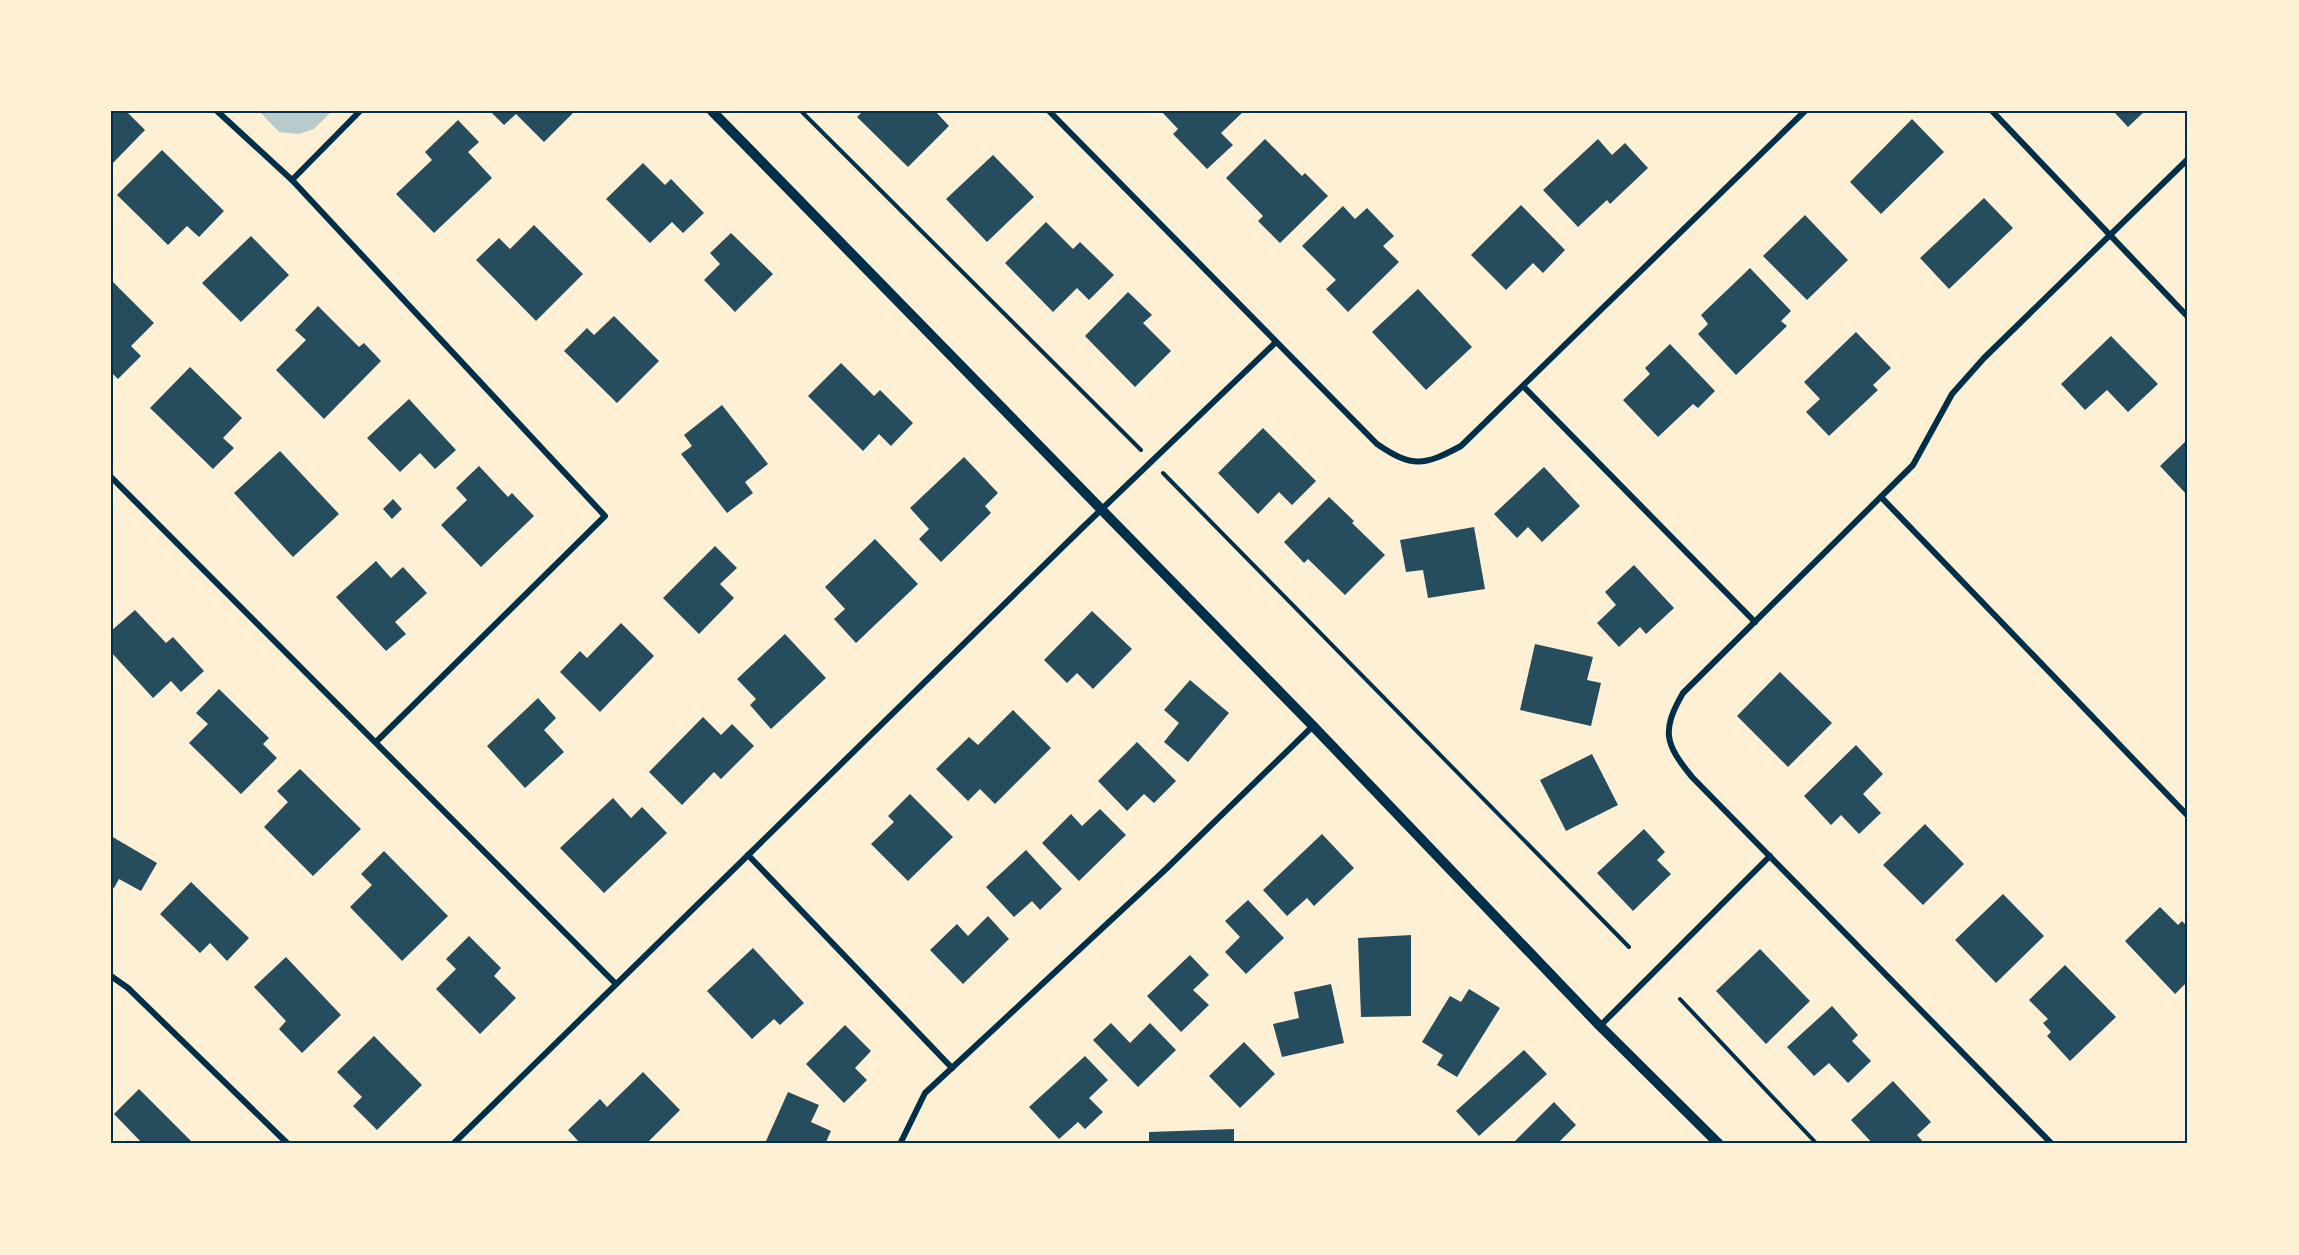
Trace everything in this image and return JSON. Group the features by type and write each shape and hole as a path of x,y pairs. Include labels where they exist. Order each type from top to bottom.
{"street":[{"path":"218,111 292,180 604,516 376,742"},
{"path":"292,180 360,111"},
{"path":"712,111 1313,726 1600,1026 1719,1144"},
{"path":"1049,111 1377,444 1399,459 1419,462 1440,457 1461,446 1805,111"},
{"path":"1992,111 2188,316"},
{"path":"2052,1144 1685,768 1677,759 1667,736 1672,711 1683,693 1913,465 1952,394 1984,358 2188,159"},
{"path":"453,1144 1102,509 1276,342"},
{"path":"1523,386 1755,622"},
{"path":"111,477 616,984"},
{"path":"1881,497 2188,816"},
{"path":"900,1144 926,1093 1166,869 1313,726"},
{"path":"748,855 952,1068"},
{"path":"1600,1026 1770,856"},
{"path":"111,976 128,988 288,1144"}],"path":[{"path":"801,111 1121,431"},
{"path":"1176,485 1629,947"},
{"path":"1680,999 1817,1144"}],"shaded area":[{"path":"259,111 332,111 314,129 299,134 279,132"}],"building":[{"path":"111,111 126,111 145,130 111,165"},
{"path":"490,111 575,111 544,142 516,114 504,125"},
{"path":"863,111 935,111 949,126 908,167 857,117"},
{"path":"1161,111 1244,111 1221,133 1233,145 1207,169 1173,134 1178,129"},
{"path":"2113,111 2145,111 2128,127"},
{"path":"1912,119 1944,152 1881,214 1850,182"},
{"path":"458,120 479,142 468,152 492,178 434,233 396,194 432,160 425,152"},
{"path":"1265,139 1302,176 1305,173 1328,196 1280,243 1258,221 1263,216 1226,178"},
{"path":"1598,139 1612,155 1625,143 1648,168 1610,204 1607,200 1578,227 1543,190"},
{"path":"162,150 224,211 199,237 187,226 168,245 117,195"},
{"path":"993,155 1034,197 987,242 946,199"},
{"path":"643,163 665,185 671,179 704,213 683,233 672,222 650,243 606,199"},
{"path":"1984,198 2013,228 1949,289 1920,258"},
{"path":"1521,205 1565,250 1543,273 1533,263 1506,290 1471,255"},
{"path":"1343,206 1355,219 1367,208 1394,236 1383,246 1399,262 1348,312 1326,289 1336,280 1302,246"},
{"path":"1805,215 1848,260 1807,300 1763,256"},
{"path":"1046,222 1073,249 1080,242 1114,275 1089,300 1077,288 1053,312 1005,263"},
{"path":"534,225 583,274 536,321 476,260 499,238 510,249"},
{"path":"731,233 773,274 735,312 704,280 720,264 710,253"},
{"path":"251,236 289,275 241,322 202,283"},
{"path":"1750,268 1791,311 1781,321 1787,326 1736,375 1698,334 1708,324 1701,315"},
{"path":"111,280 154,323 131,346 141,356 118,379 111,372"},
{"path":"1418,289 1472,347 1426,390 1372,332"},
{"path":"1128,292 1152,315 1143,323 1171,351 1135,387 1085,336"},
{"path":"318,306 359,347 364,343 381,361 324,419 276,370 306,340 295,330"},
{"path":"614,316 659,361 617,403 564,351 587,328 594,335"},
{"path":"1856,332 1891,368 1873,385 1878,390 1829,436 1806,412 1820,399 1804,382"},
{"path":"2111,336 2158,384 2128,412 2107,390 2085,410 2061,384"},
{"path":"1670,344 1715,391 1698,408 1693,404 1658,437 1623,400 1650,374 1645,368"},
{"path":"841,363 874,396 880,390 913,423 891,446 879,434 863,451 808,396"},
{"path":"190,367 242,418 223,438 234,448 213,469 150,408"},
{"path":"409,399 456,450 435,469 420,453 400,472 367,438"},
{"path":"722,405 768,464 745,482 753,493 727,513 681,454 692,446 684,435"},
{"path":"1263,428 1316,481 1292,505 1279,492 1258,514 1218,473"},
{"path":"2188,439 2188,496 2160,466"},
{"path":"280,451 339,514 293,557 234,493"},
{"path":"964,457 998,493 985,506 991,513 941,562 919,539 929,529 910,508"},
{"path":"479,466 508,497 512,493 534,516 481,567 441,525 467,500 456,488"},
{"path":"1544,467 1580,506 1542,542 1528,527 1517,538 1494,514"},
{"path":"1329,497 1385,555 1345,595 1308,559 1304,563 1284,542"},
{"path":"393,499 402,509 392,519 383,509"},
{"path":"1474,527 1485,589 1428,598 1423,570 1406,572 1400,540"},
{"path":"875,539 918,584 856,643 834,619 845,609 825,587"},
{"path":"715,546 737,568 720,584 734,598 699,634 663,598"},
{"path":"376,561 391,578 403,567 427,593 395,622 406,634 386,651 336,597"},
{"path":"1634,565 1674,608 1646,634 1640,627 1619,647 1597,623 1616,605 1605,592"},
{"path":"135,610 166,643 173,637 204,671 181,692 171,681 153,698 111,652 111,631"},
{"path":"1092,611 1132,649 1093,689 1077,673 1067,683 1044,660"},
{"path":"621,623 654,656 600,712 560,672 580,651 587,658"},
{"path":"785,634 826,678 771,729 750,705 756,699 737,679"},
{"path":"1535,644 1593,657 1587,680 1601,683 1591,726 1520,710"},
{"path":"1780,672 1832,723 1788,767 1737,716"},
{"path":"1190,680 1229,713 1188,762 1164,742 1179,723 1164,710"},
{"path":"219,689 269,738 263,744 277,758 241,794 189,743 208,724 196,713"},
{"path":"538,698 556,718 544,730 564,752 525,788 487,746"},
{"path":"1013,710 1051,748 995,804 980,789 968,801 936,769 969,737 978,745"},
{"path":"703,717 721,735 732,724 754,746 721,779 714,772 682,805 649,772"},
{"path":"1137,742 1176,781 1154,803 1144,794 1127,811 1098,781"},
{"path":"1856,745 1883,774 1863,794 1881,813 1859,834 1841,815 1831,825 1804,796"},
{"path":"1592,754 1618,805 1566,831 1540,780"},
{"path":"300,769 361,829 313,876 264,827 288,802 277,791"},
{"path":"910,794 953,837 908,881 871,844 894,822 888,816"},
{"path":"613,798 631,818 642,807 667,833 604,893 560,848"},
{"path":"1100,809 1126,835 1079,881 1042,843 1071,814 1082,826"},
{"path":"1925,824 1964,864 1923,905 1883,865"},
{"path":"1644,829 1665,852 1657,860 1671,874 1633,911 1597,873"},
{"path":"1322,834 1354,868 1314,906 1307,898 1287,916 1263,890"},
{"path":"111,836 157,863 141,891 119,879 114,888 111,886"},
{"path":"1026,850 1062,889 1040,910 1032,901 1014,917 986,887"},
{"path":"384,851 448,916 402,961 350,907 372,885 361,874"},
{"path":"191,882 249,938 227,961 210,943 200,953 160,914"},
{"path":"2003,894 2044,936 1996,983 1955,940"},
{"path":"1248,900 1284,938 1246,974 1225,952 1240,937 1225,921"},
{"path":"2160,907 2178,925 2182,921 2188,927 2188,981 2175,994 2125,941"},
{"path":"988,916 1009,939 963,984 930,950 957,924 968,936"},
{"path":"1411,935 1411,1016 1361,1017 1358,938"},
{"path":"469,936 501,968 494,976 516,998 480,1034 436,989 456,969 446,959"},
{"path":"753,948 804,1003 780,1025 774,1019 752,1039 707,991"},
{"path":"1760,949 1810,1001 1766,1044 1716,991"},
{"path":"1190,955 1209,975 1193,990 1209,1005 1181,1032 1147,996"},
{"path":"286,957 341,1015 302,1053 279,1029 286,1021 254,987"},
{"path":"2065,965 2116,1017 2070,1061 2047,1036 2051,1032 2043,1023 2048,1019 2029,1000"},
{"path":"1331,984 1344,1043 1282,1057 1273,1024 1299,1018 1294,992"},
{"path":"1469,989 1500,1008 1457,1077 1437,1065 1443,1055 1422,1042 1450,996 1461,1002"},
{"path":"1832,1006 1858,1035 1852,1041 1871,1061 1848,1083 1829,1063 1814,1076 1787,1047"},
{"path":"1111,1023 1130,1043 1150,1023 1176,1050 1138,1087 1093,1040"},
{"path":"845,1025 871,1051 855,1068 867,1080 844,1103 806,1064"},
{"path":"374,1036 422,1085 377,1130 353,1106 362,1097 337,1072"},
{"path":"1244,1042 1275,1074 1240,1108 1209,1076"},
{"path":"1524,1050 1547,1074 1479,1136 1456,1111"},
{"path":"1085,1056 1108,1080 1089,1098 1103,1112 1085,1129 1078,1122 1059,1139 1029,1107"},
{"path":"643,1072 680,1110 646,1144 602,1144 599,1141 597,1144 581,1144 568,1130 600,1099 607,1107"},
{"path":"1893,1081 1931,1122 1917,1135 1925,1144 1873,1144 1851,1120"},
{"path":"139,1089 194,1144 143,1144 114,1114"},
{"path":"788,1092 819,1105 811,1122 831,1131 825,1144 773,1144 766,1141"},
{"path":"1554,1102 1576,1125 1557,1144 1512,1144"},
{"path":"1234,1129 1234,1144 1149,1144 1149,1132"}]}
